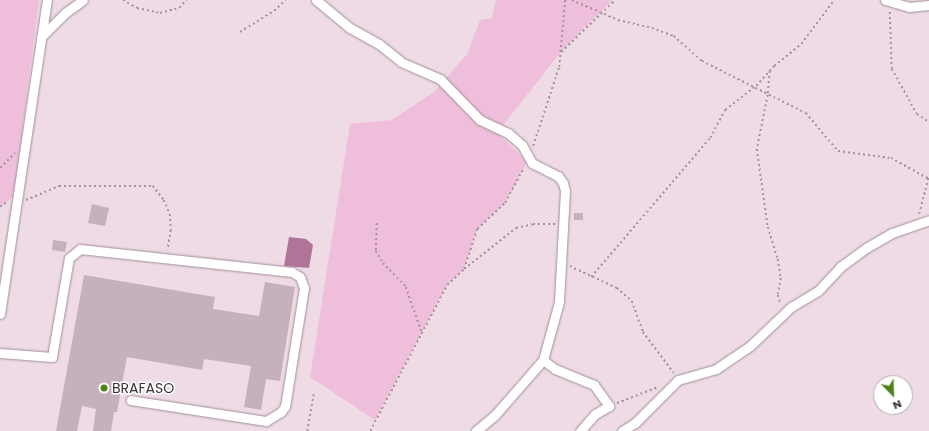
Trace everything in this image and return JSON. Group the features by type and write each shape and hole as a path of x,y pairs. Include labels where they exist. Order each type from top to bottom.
{"street":[{"path":"0,314 47,0"},
{"path":"41,37 65,13 84,0"},
{"path":"316,0 350,28 379,44 401,62 440,80 480,120 516,139 528,159 536,167 558,176 563,183 565,191 560,261 559,302 543,360 496,416 476,431"},
{"path":"887,1 910,7 929,5"},
{"path":"622,431 635,423 678,380 716,369 750,346 785,313 818,291 840,267 866,248 892,233 916,226 929,220"},
{"path":"0,353 52,357 69,258 73,252 95,249 292,272 300,277 304,288 285,406 282,412 266,421 131,400"},
{"path":"543,360 555,369 594,385 609,406 595,414 580,431"}],"path":[{"path":"123,0 136,8 160,13 179,8 186,0"},
{"path":"240,32 274,11 285,0"},
{"path":"464,268 477,228 505,203 528,159 559,67 565,0"},
{"path":"572,0 604,13 674,36 702,61 756,86 768,95 806,113 838,150 891,158 929,179"},
{"path":"560,52 604,13 615,0"},
{"path":"591,277 710,138 726,110 756,86 770,71 801,44 834,0"},
{"path":"887,1 892,69 917,114 929,122"},
{"path":"770,71 768,95 757,150 768,227 778,259 780,278 778,295 785,313"},
{"path":"916,226 929,175"},
{"path":"16,205 59,186 153,186 164,200 170,214 171,230 167,257"},
{"path":"377,223 376,251 383,263 406,287 422,333"},
{"path":"370,431 447,285 464,268 516,228 533,224 563,224"},
{"path":"560,261 617,288 632,302 643,332 678,380"},
{"path":"609,406 661,385"},
{"path":"307,431 314,392"}],"shaded area":[{"path":"0,0 39,0 14,196 0,207"},
{"path":"496,0 612,0 561,52 503,125 500,135 527,162 505,203 477,229 464,269 447,285 375,420 310,377 350,124 392,120 434,92 467,54 480,20 492,18"},
{"path":"289,237 306,239 313,245 309,268 284,266"}],"building":[{"path":"92,204 109,208 105,226 88,223"},
{"path":"574,213 583,213 583,220 574,220"},
{"path":"53,240 67,242 65,252 52,250"},
{"path":"84,275 215,297 213,309 259,316 265,282 295,287 280,381 266,379 261,410 244,407 251,366 204,359 202,370 127,357 117,412 114,412 111,431 93,431 96,409 82,406 77,431 56,431"}],"place":[{"name":"BRAFASO","path":"104,388"}]}
